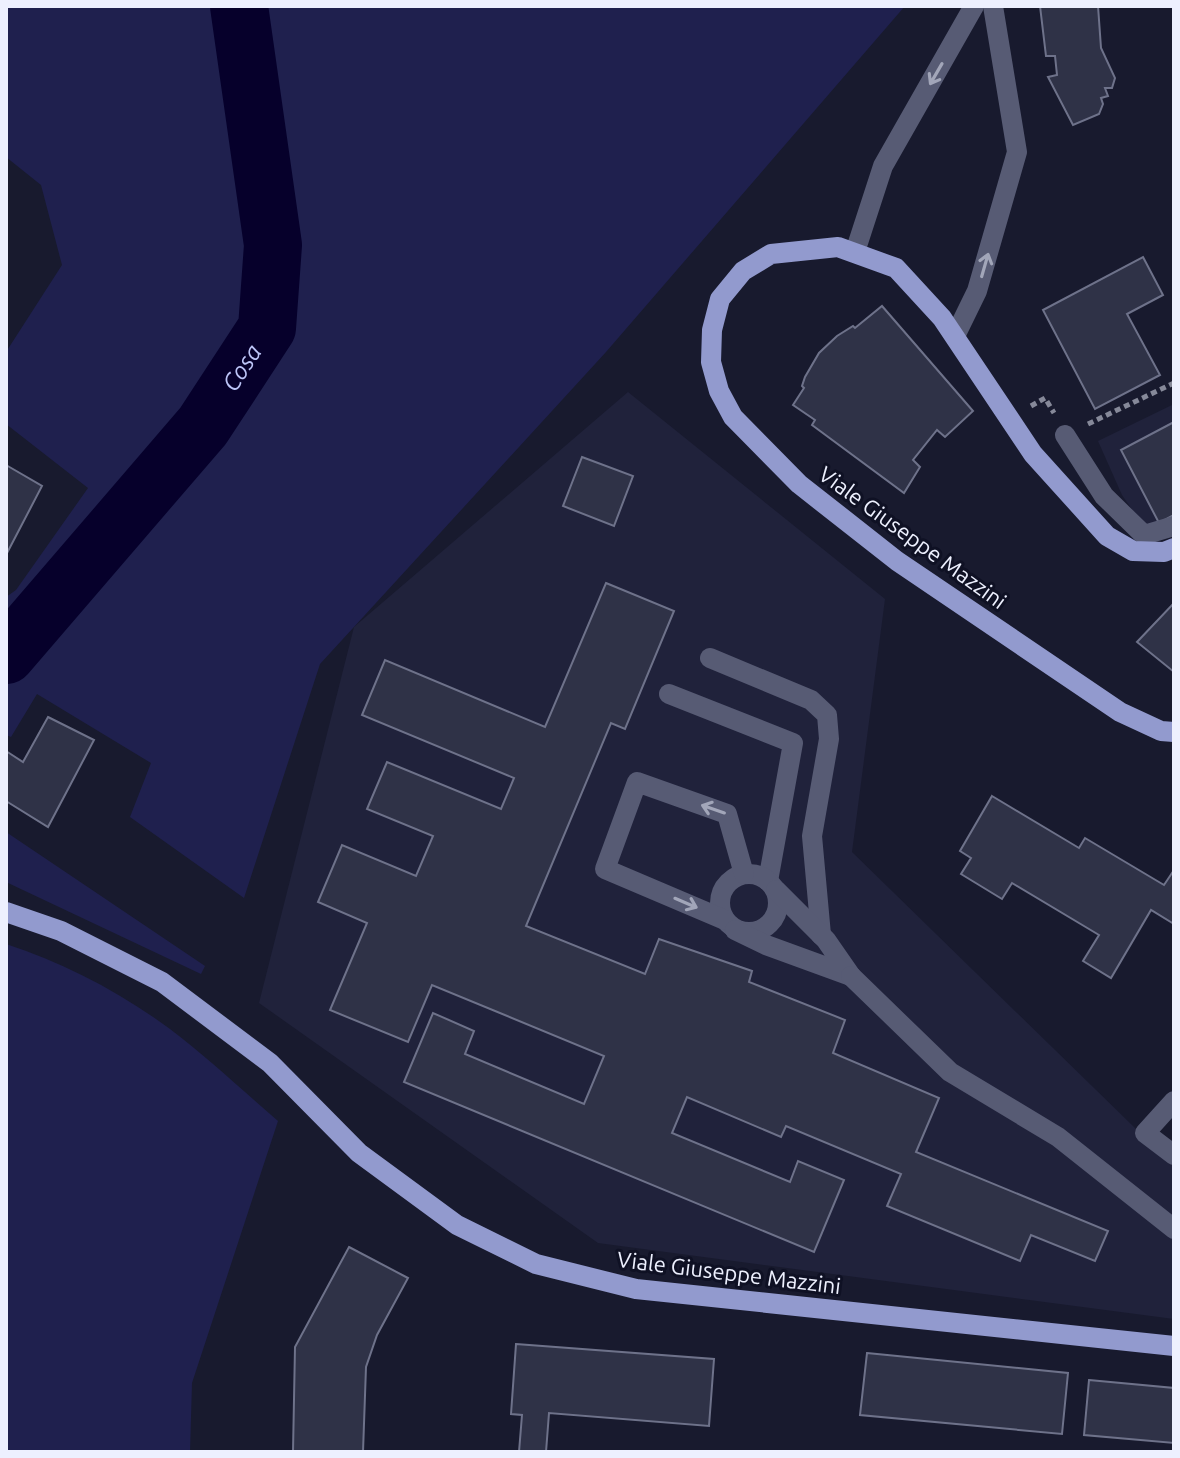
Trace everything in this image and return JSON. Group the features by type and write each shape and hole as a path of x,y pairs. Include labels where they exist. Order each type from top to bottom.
{"main road":[{"name":"Viale Giuseppe Mazzini","path":"1174,548 1164,552 1133,551 1107,536 1051,475 1008,418 942,318 896,268 838,247 771,254 743,271 720,299 712,330 711,362 719,391 733,417 799,484 897,561 1120,712 1161,731 1174,732"},
{"name":"Viale Giuseppe Mazzini","path":"6,912 61,931 162,982 270,1063 359,1153 457,1225 536,1264 636,1289 1174,1346"}],"street":[{"path":"855,252 883,166 974,6"},
{"path":"955,336 977,291 1017,152 993,6"},
{"path":"1065,435 1104,496 1144,535 1174,526"},
{"path":"710,658 811,700 827,715 829,739 812,836 821,935"},
{"path":"669,694 793,743 772,885 779,908 770,925 754,933 730,925 719,902 727,884 744,874 761,876 772,885 821,935 851,976 950,1072 1058,1137 1174,1229"},
{"path":"744,874 727,814 637,782 605,869 730,925 766,945 851,976"},
{"path":"1174,1101 1145,1133 1174,1155"}],"path":[{"path":"1008,418 1045,398 1065,435 1174,383"}],"shaded area":[{"path":"6,6 905,6 606,352 320,664 244,898 130,817 151,763 37,694 11,737 6,735 6,597 16,590 88,488 6,424 6,352 62,265 41,185 6,157"},
{"path":"628,392 885,599 852,852 1174,1166 1174,1319 598,1243 259,1003 354,627"},
{"path":"1174,404 1174,519 1155,528 1140,521 1122,495 1098,441"},
{"path":"6,832 205,966 201,974 6,882"},
{"path":"6,944 70,969 151,1016 211,1062 278,1121 192,1383 190,1452 6,1452"}],"building":[{"path":"1040,6 1098,6 1101,48 1115,78 1112,88 1105,88 1108,96 1101,98 1103,104 1099,114 1073,125 1048,77 1057,75 1055,56 1046,56"},
{"path":"1143,257 1163,295 1127,314 1160,375 1095,409 1043,310"},
{"path":"882,306 973,411 945,437 937,430 913,460 920,467 904,493 812,425 815,420 793,405 819,353 837,336 853,326 855,328"},
{"path":"1174,422 1174,515 1159,523 1121,450"},
{"path":"582,457 633,476 614,526 563,506"},
{"path":"6,465 42,486 6,555"},
{"path":"606,583 674,611 625,729 611,723 526,926 645,974 659,939 752,971 749,982 845,1020 833,1053 939,1098 916,1152 1108,1231 1095,1261 1031,1235 1020,1261 887,1206 901,1174 786,1126 781,1137 687,1097 672,1133 790,1182 798,1161 844,1180 814,1252 404,1082 433,1013 474,1031 465,1054 584,1104 604,1056 432,985 408,1042 330,1010 367,923 318,902 342,845 416,876 433,836 367,809 387,762 501,809 514,778 362,715 385,660 545,727"},
{"path":"1174,603 1174,672 1137,642"},
{"path":"48,717 94,740 48,827 6,801 6,751 23,762"},
{"path":"992,796 1079,848 1085,838 1164,885 1174,870 1174,924 1151,910 1111,978 1083,961 1099,935 1012,883 1002,899 961,874 971,858 960,851"},
{"path":"349,1247 408,1278 377,1335 366,1367 363,1452 293,1452 295,1347"},
{"path":"516,1344 714,1359 709,1426 549,1413 546,1452 519,1452 522,1415 511,1414"},
{"path":"867,1353 1068,1373 1062,1434 860,1415"},
{"path":"1089,1380 1174,1388 1174,1443 1084,1435"}],"waterway":[{"name":"Cosa","path":"6,655 203,426 267,328 273,245 239,6"}]}
